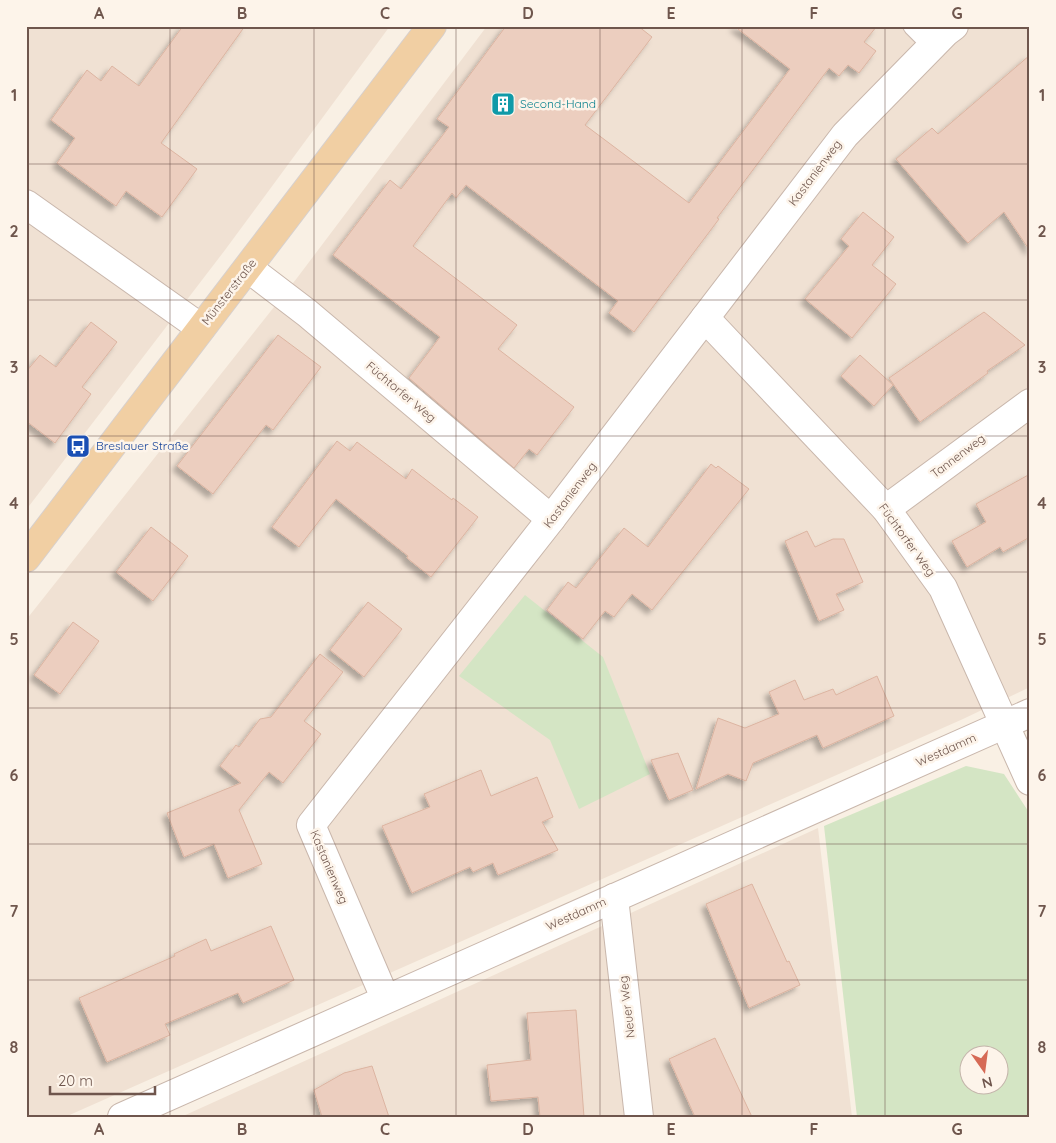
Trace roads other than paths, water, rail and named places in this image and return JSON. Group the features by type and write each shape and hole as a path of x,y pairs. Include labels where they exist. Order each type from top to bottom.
{"main road":[{"name":"Münsterstraße","path":"26,558 432,26"}],"street":[{"name":"Kastanienweg","path":"386,998 311,825 552,519 845,135 954,26"},
{"path":"26,204 201,328"},
{"name":"Füchtorfer Weg","path":"248,268 307,313 552,519"},
{"name":"Füchtorfer Weg","path":"705,318 886,509 943,588 1030,781"},
{"name":"Tannenweg","path":"886,509 1030,403"},
{"name":"Westdamm","path":"122,1117 1030,713"},
{"name":"Neuer Weg","path":"614,898 639,1117"}],"lane":[{"path":"913,26 933,46"}],"place":[{"name":"Second-Hand","path":"503,104"},
{"name":"Breslauer Straße","path":"78,446"}]}
